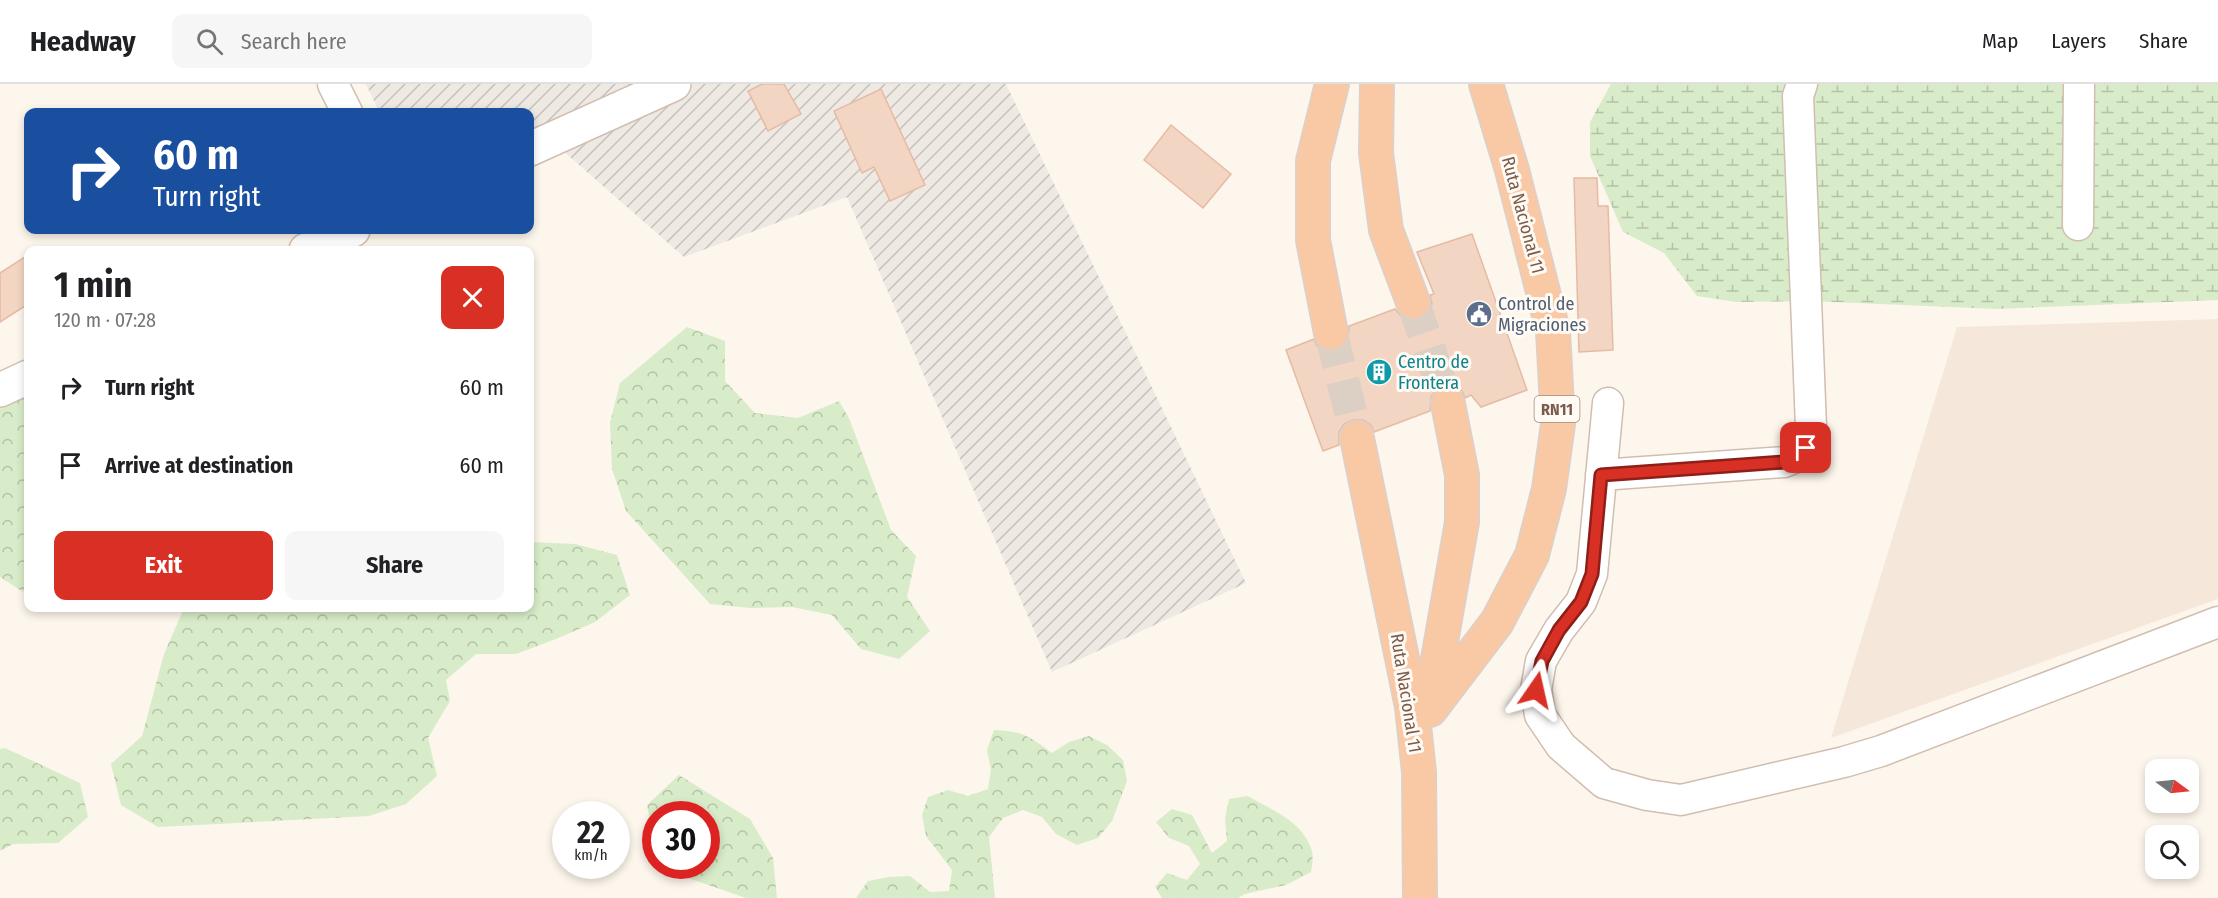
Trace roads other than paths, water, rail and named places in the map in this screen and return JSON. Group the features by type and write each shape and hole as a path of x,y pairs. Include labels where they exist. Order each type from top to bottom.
{"highway":[{"path":"1331,333 1312,240 1313,161 1332,84"},
{"path":"1377,84 1376,153 1386,230 1413,302"},
{"name":"Ruta Nacional 11","path":"1430,710 1497,622 1532,555 1550,489 1558,424 1553,331 1512,170 1486,84"},
{"name":"Ruta Nacional 11","path":"1419,772 1462,522 1462,475 1448,404"},
{"name":"Ruta Nacional 11","path":"1357,438 1412,707 1419,772 1420,898"}],"street":[{"path":"333,84 344,108"},
{"path":"534,147 674,84"},
{"path":"1601,475 1784,462 1795,459 1806,448 1811,427 1798,96 1802,84"},
{"path":"2078,225 2079,84"},
{"path":"315,246 344,234"},
{"path":"0,390 24,379"},
{"path":"1608,403 1592,574 1581,602 1559,630 1542,661 1536,690 1540,715 1561,746 1604,783 1647,795 1681,800 1844,762 1881,751 2218,622"}],"tunnel":[{"path":"1413,302 1448,404"},
{"path":"1331,333 1357,438"}],"place":[{"name":"Control de Migraciones","path":"1479,314"},
{"name":"Centro de Frontera","path":"1379,372"}]}
